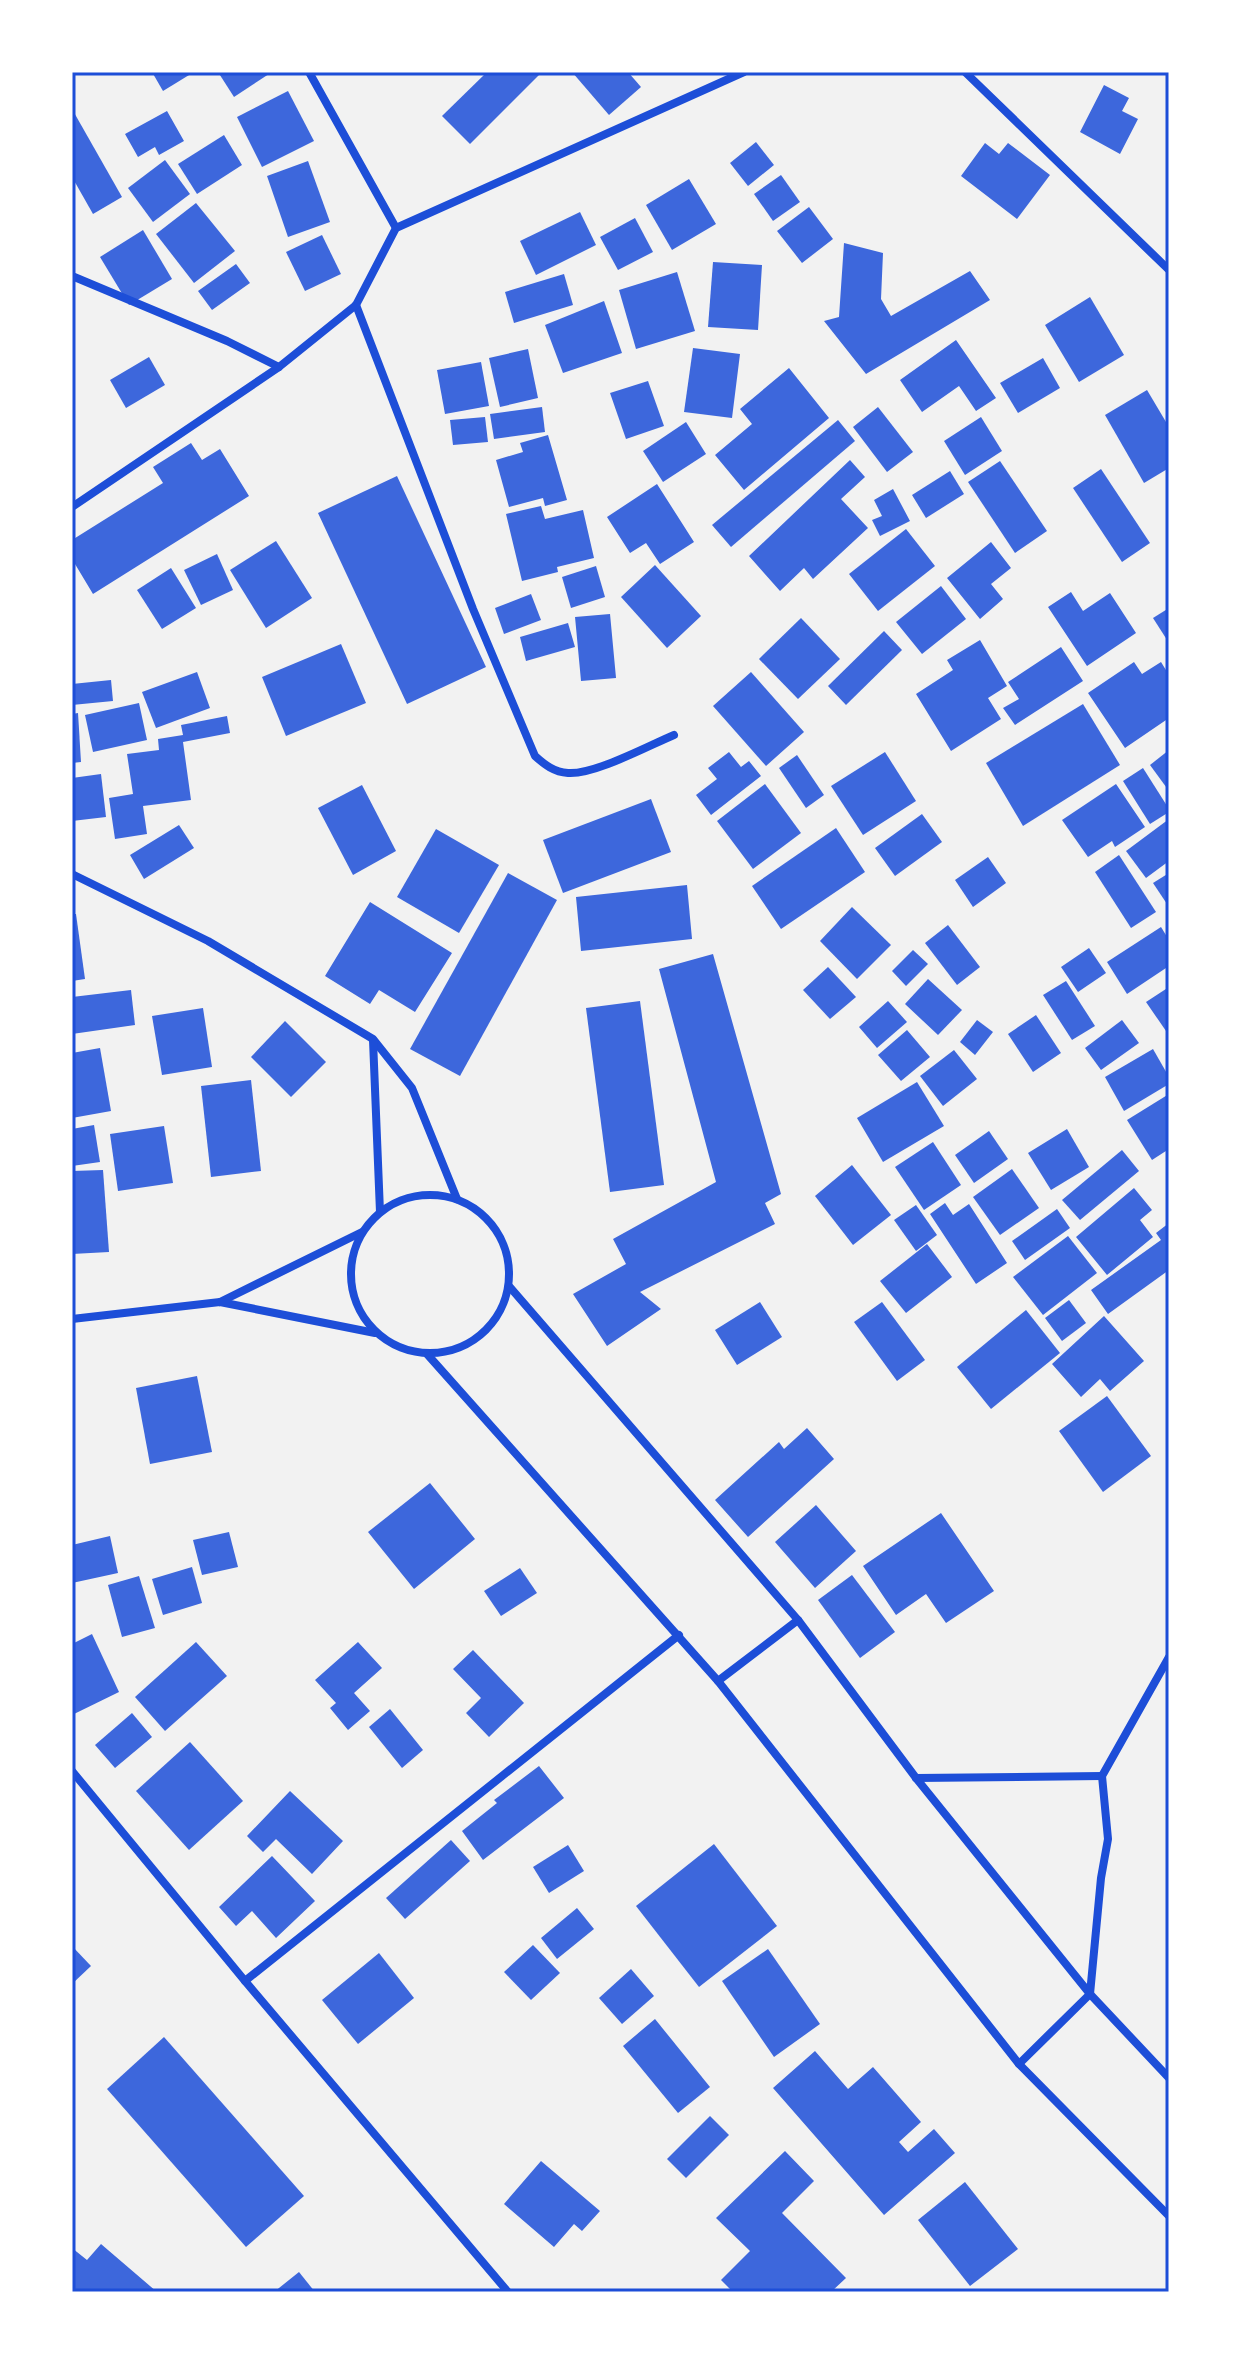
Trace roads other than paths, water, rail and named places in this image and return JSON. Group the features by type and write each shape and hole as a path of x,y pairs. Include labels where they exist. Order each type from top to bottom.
{"street":[{"path":"309,72 396,228"},
{"path":"72,507 279,367 356,305 396,228 744,72"},
{"path":"965,72 1169,270"},
{"path":"72,276 227,341 279,367"},
{"path":"356,305 473,609 535,756 549,768 558,771 588,771 674,735"},
{"path":"72,874 208,941 373,1039 412,1088 457,1199"},
{"path":"373,1039 380,1212"},
{"path":"431,1194 457,1199 481,1212 499,1233 508,1259 509,1286 500,1314 481,1336 455,1350 427,1354 399,1348 376,1333 360,1311 351,1285 352,1258 362,1232 380,1212 404,1198 431,1194"},
{"path":"220,1302 362,1232"},
{"path":"509,1286 798,1620 916,1778 1090,1994 1169,2078"},
{"path":"72,1319 220,1302 376,1333"},
{"path":"427,1354 718,1681 1019,2064 1169,2216"},
{"path":"718,1681 798,1620"},
{"path":"245,1981 679,1635"},
{"path":"1019,2064 1090,1994 1101,1878 1108,1839 1102,1776 1169,1657"},
{"path":"72,1771 508,2292"},
{"path":"916,1778 1102,1776"}]}
